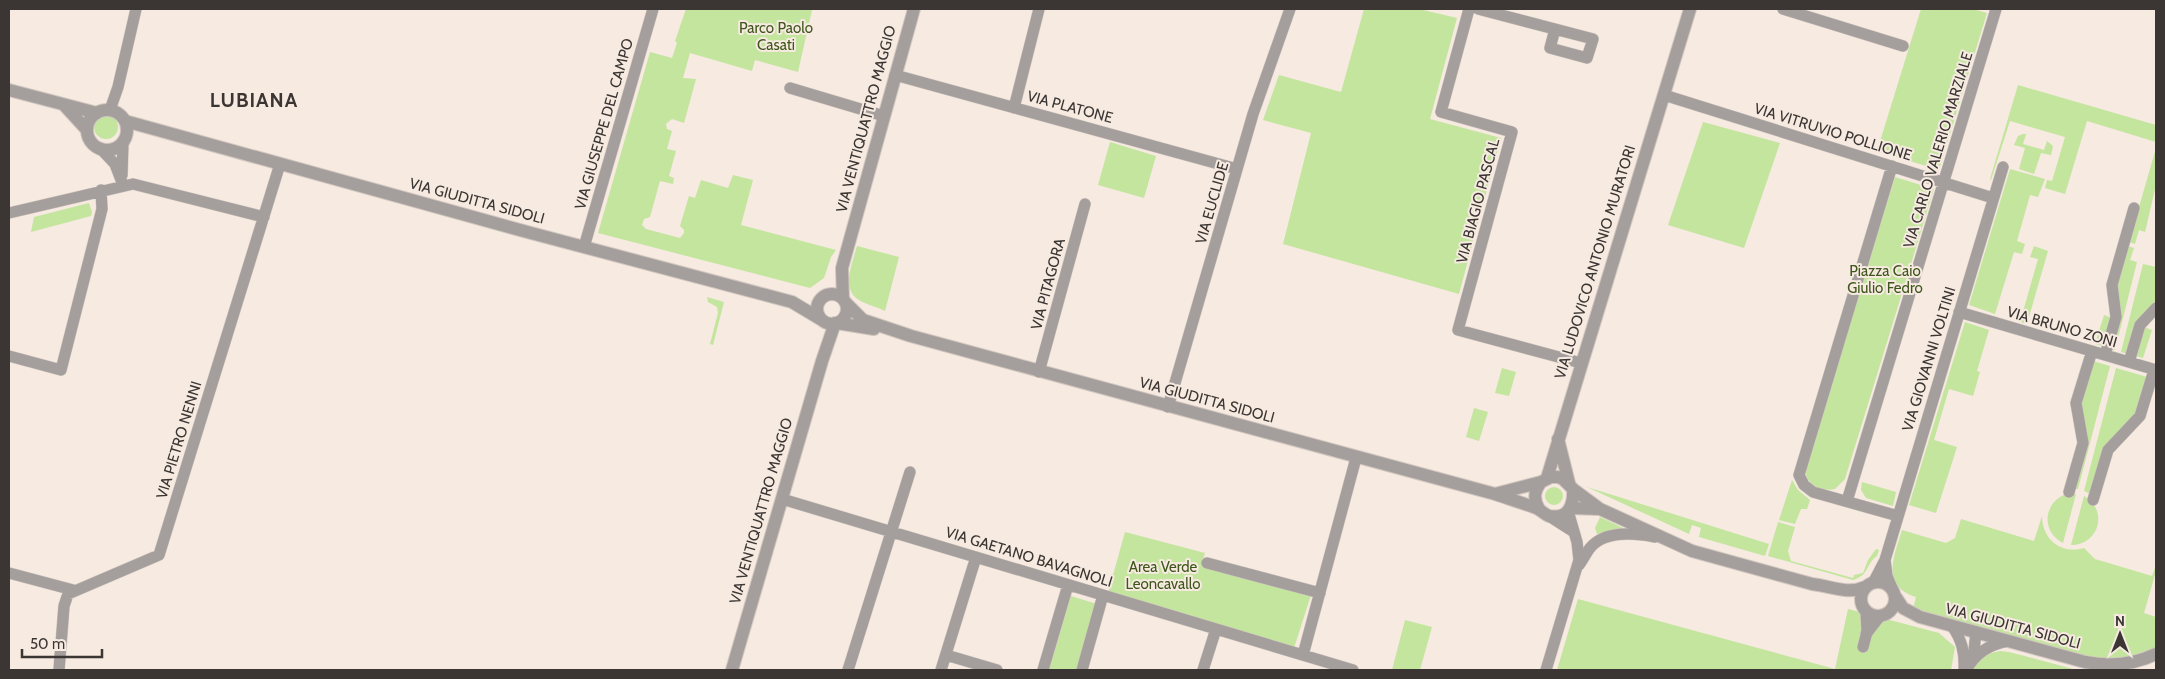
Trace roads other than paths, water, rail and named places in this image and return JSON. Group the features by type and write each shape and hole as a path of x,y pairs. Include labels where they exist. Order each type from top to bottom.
{"street":[{"path":"9,90 97,113 110,110 118,87 136,9"},
{"name":"VIA GIUSEPPE DEL CAMPO","path":"584,247 652,9"},
{"name":"VIA VENTIQUATTRO MAGGIO","path":"824,296 842,268 914,9"},
{"path":"1014,108 1039,9"},
{"name":"VIA EUCLIDE","path":"1168,407 1253,114 1290,9"},
{"name":"VIA BIAGIO PASCAL","path":"1469,9 1441,112 1512,132 1458,330 1581,363"},
{"path":"1478,9 1555,29"},
{"name":"VIA LUDOVICO ANTONIO MURATORI","path":"1544,480 1690,9"},
{"path":"1783,9 1903,46"},
{"name":"VIA CARLO VALERIO MARZIALE","path":"1847,502 1996,9"},
{"name":"VIA PLATONE","path":"895,75 1237,169"},
{"path":"790,88 884,116"},
{"name":"VIA VITRUVIO POLLIONE","path":"1664,95 1993,198"},
{"path":"64,105 87,130 91,141 115,164 123,185"},
{"name":"VIA GIUDITTA SIDOLI","path":"110,110 116,112 125,132 154,129 792,302 830,322 911,336"},
{"path":"87,130 88,123 97,113"},
{"path":"100,148 110,150 125,132"},
{"path":"123,185 122,155 125,132"},
{"name":"VIA PIETRO NENNI","path":"73,590 159,555 280,164"},
{"path":"1892,166 1800,471 1801,482 1809,490 1898,516"},
{"name":"VIA GIOVANNI VOLTINI","path":"1869,585 1885,560 2003,167"},
{"path":"9,213 123,185 142,184 264,217"},
{"path":"9,356 61,370 102,209 101,190"},
{"name":"VIA PITAGORA","path":"1040,372 1085,204"},
{"path":"2105,355 2116,317 2112,285 2134,208"},
{"name":"VIA VENTIQUATTRO MAGGIO","path":"842,268 844,301"},
{"name":"VIA GIUDITTA SIDOLI","path":"792,302 835,294 864,320 911,336 1356,458 1495,494 1556,516 1569,510 1600,509"},
{"path":"824,296 818,307 819,316 830,322 845,317 847,312 844,301"},
{"path":"2129,362 2140,325 2156,308"},
{"name":"VIA BRUNO ZONI","path":"1959,312 2155,370"},
{"name":"VIA VENTIQUATTRO MAGGIO","path":"732,670 822,360 830,322"},
{"path":"2069,492 2083,443 2076,403 2092,351"},
{"path":"2093,500 2108,450 2140,416 2155,370"},
{"path":"1546,670 1577,569 1578,548 1569,510 1574,502 1558,438"},
{"path":"1309,670 1308,657 1320,593 1356,458"},
{"path":"848,670 910,472"},
{"name":"VIA GIUDITTA SIDOLI","path":"1495,494 1558,477 1600,509 1697,553 1810,584 1849,591 1883,583 1894,592 1903,608 1920,617 2098,664 2129,664 2156,654"},
{"path":"1544,480 1535,492 1534,498 1544,512 1574,532"},
{"name":"VIA GAETANO BAVAGNOLI","path":"782,499 1353,670"},
{"name":"VIA GIUDITTA SIDOLI","path":"1577,569 1591,547 1607,538 1634,534 1670,541"},
{"path":"941,670 976,557"},
{"name":"VIA GIOVANNI VOLTINI","path":"1885,560 1887,576 1894,592"},
{"path":"1207,563 1320,593"},
{"path":"9,573 73,590"},
{"name":"VIA GIUDITTA SIDOLI","path":"1810,584 1884,615 1920,617"},
{"path":"1043,670 1068,585"},
{"path":"1863,647 1866,634 1861,596 1869,585"},
{"path":"59,670 65,602 68,594 73,590"},
{"path":"1866,634 1894,605 1894,592"},
{"path":"1082,670 1103,595"},
{"path":"1952,626 1962,642 1965,670"},
{"path":"1204,670 1216,629"},
{"path":"1965,670 1967,649 1976,632"},
{"path":"1965,670 1973,658 1983,650 1995,644 2008,641"},
{"path":"946,655 997,670"}],"district":[{"name":"LUBIANA","path":"254,100"}],"park label":[{"name":"Parco Paolo Casati","path":"776,36"},
{"name":"Piazza Caio Giulio Fedro","path":"1885,280"},
{"name":"Area Verde Leoncavallo","path":"1163,576"}]}
